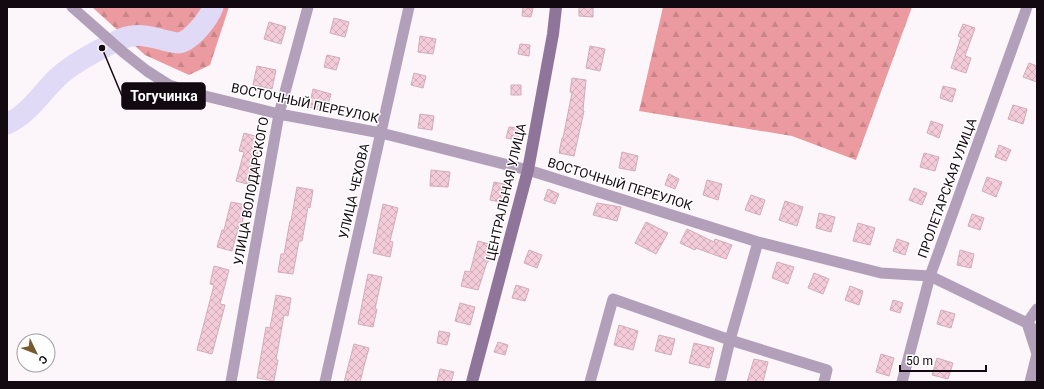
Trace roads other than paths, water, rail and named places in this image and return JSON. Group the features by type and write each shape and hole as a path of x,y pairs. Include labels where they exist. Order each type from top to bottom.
{"main road":[{"name":"ЦЕНТРАЛЬНАЯ УЛИЦА","path":"472,382 528,170 553,34 556,7"}],"street":[{"name":"ВОСТОЧНЫЙ ПЕРЕУЛОК","path":"72,7 123,52 147,71 169,85 197,94 279,114 381,133 528,170 758,242 881,273 930,276 1027,323 1037,332"},
{"name":"УЛИЦА ВОЛОДАРСКОГО","path":"231,382 279,114 308,7"},
{"name":"УЛИЦА ЧЕХОВА","path":"325,382 409,7"},
{"name":"ПРОЛЕТАРСКАЯ УЛИЦА","path":"902,382 930,276 1027,7"},
{"path":"720,382 730,340 758,242"},
{"path":"590,382 613,299 730,340 827,370 824,382"},
{"path":"1030,382 1037,354 1027,323 1037,309"}],"waterway":[{"path":"7,124 29,109 65,71 88,56 121,39 132,36 148,36 176,43 183,42 199,29 213,7"}],"place":[{"name":"Тогучинка","path":"102,48"}]}
